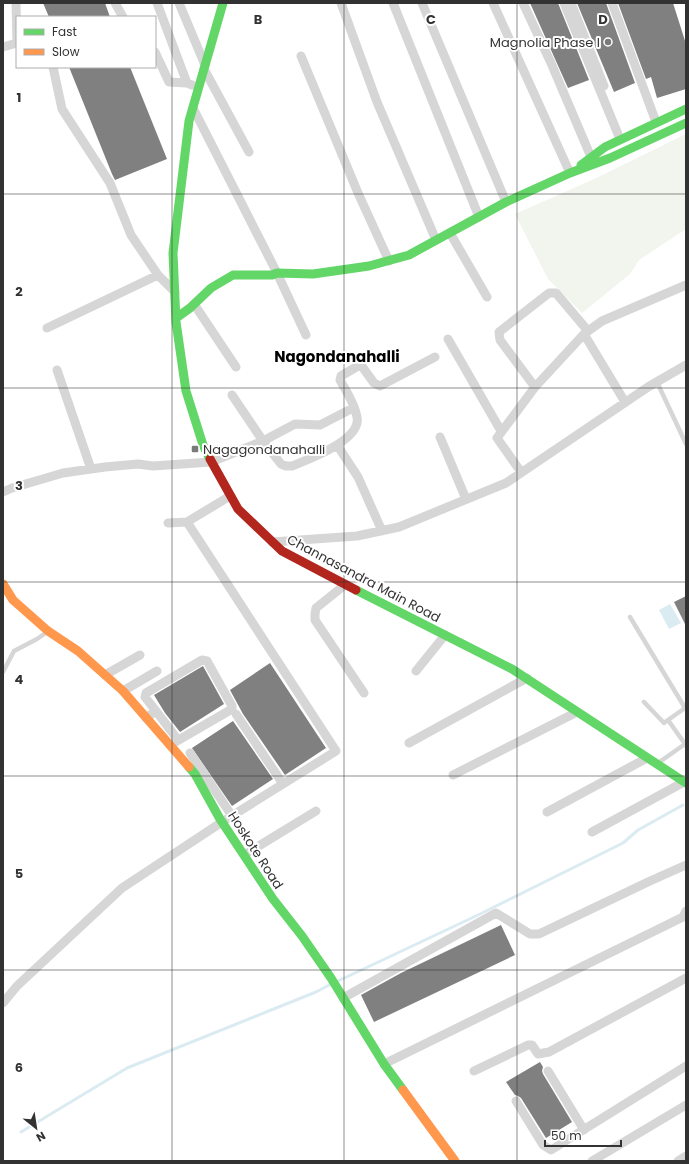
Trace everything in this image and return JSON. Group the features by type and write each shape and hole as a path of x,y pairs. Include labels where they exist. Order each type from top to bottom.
{"street":[{"path":"16,3 16,16"},
{"path":"115,3 122,16"},
{"path":"157,3 187,83"},
{"path":"179,3 205,67 249,152"},
{"name":"Channasandra Main Road","path":"223,3 189,121 173,253 176,318 186,391 203,445 230,496 238,509 282,551 512,669 685,782"},
{"path":"341,3 375,96 436,240"},
{"path":"393,3 479,217"},
{"path":"422,3 506,202"},
{"path":"493,3 570,173"},
{"path":"523,3 551,63 591,157"},
{"path":"564,3 622,139"},
{"path":"571,3 611,103 622,139"},
{"path":"612,3 656,122"},
{"path":"3,47 16,43"},
{"path":"156,54 169,82 187,83 198,88"},
{"path":"301,56 358,193 389,261"},
{"path":"53,68 62,109 110,183 131,235 158,275 175,292"},
{"path":"193,108 277,273 306,335"},
{"path":"570,173 605,146 686,109"},
{"path":"176,318 211,288 233,275 277,273 313,274 369,266 409,255 506,202 570,173 610,158 686,123"},
{"path":"450,232 487,297"},
{"path":"47,328 158,275"},
{"path":"521,472 497,438 536,387 586,332 602,321 686,285"},
{"path":"536,387 500,340 499,332 549,293 556,293 586,332 626,402"},
{"path":"194,304 236,367"},
{"path":"448,339 502,431"},
{"path":"232,395 263,441 281,464 292,466 330,450 353,432 357,424 357,417 340,380 341,376 361,365 374,383 380,386 435,357"},
{"path":"272,542 357,536 399,527 506,483 626,402 686,365"},
{"path":"57,370 91,469"},
{"path":"3,492 63,473 138,464 153,466 211,462 263,441 297,424 324,424 353,408"},
{"path":"440,437 466,499"},
{"path":"337,445 358,477 382,531"},
{"path":"168,523 187,522 230,496"},
{"path":"3,1003 17,986 122,888 222,822 336,751 187,522"},
{"name":"Hoskote Road","path":"3,584 13,600 48,631 78,651 123,691 146,718 174,743 195,774 222,822 273,899 302,936 384,1064 455,1161"},
{"path":"346,584 316,608 314,614 315,620 364,693"},
{"path":"416,671 445,635"},
{"path":"104,675 140,655"},
{"path":"202,660 207,661 232,706 232,709 174,743 156,711 145,697 146,693 202,660"},
{"path":"123,691 157,671"},
{"path":"409,744 527,678"},
{"path":"146,718 156,711"},
{"path":"453,775 578,712"},
{"path":"236,714 283,784"},
{"path":"190,753 232,816"},
{"path":"547,812 648,758"},
{"path":"592,832 685,782"},
{"path":"244,855 316,811"},
{"path":"342,998 496,913 530,934 538,934 686,865"},
{"path":"384,1064 683,917 686,911"},
{"path":"474,1071 528,1044 532,1045 538,1054 548,1052 686,978"},
{"path":"516,1101 543,1145 552,1150 686,1066"},
{"path":"548,1071 584,1130"},
{"path":"592,1161 686,1105"},
{"path":"678,1161 686,1156"}],"lane":[{"path":"657,382 686,444"},
{"path":"630,617 685,708 664,722 644,702"},
{"path":"3,672 14,651 37,639 48,631"},
{"path":"657,764 685,744 668,720"}],"shaded area":[{"path":"686,134 686,229 639,260 630,274 582,313 548,279 515,214 592,180"},
{"path":"670,604 681,623 669,629 659,610"}],"building":[{"path":"43,3 105,3 110,16 49,16"},
{"path":"530,3 558,3 589,80 568,88"},
{"name":"Magnolia Phase I","path":"577,3 606,3 635,83 614,92"},
{"path":"618,3 673,3 686,44 686,89 657,98 651,77 646,79"},
{"path":"69,68 130,68 167,159 115,180"},
{"path":"686,596 686,626 674,602"},
{"path":"270,663 326,748 285,775 243,714 230,690"},
{"path":"203,666 224,704 180,732 165,713 154,695"},
{"path":"233,721 273,779 232,806 192,748"},
{"path":"501,925 515,955 374,1022 361,995 401,973"},
{"path":"540,1062 543,1067 543,1074 572,1122 546,1138 521,1098 515,1095 506,1082"}],"waterway":[{"path":"338,981 476,916 623,843 638,830 683,805"},
{"path":"21,1132 127,1068 316,992 331,984"}],"traffic: fast":[{"path":"210,459 203,445 186,391 176,322 173,253 189,121 223,3"},
{"path":"581,165 605,147 686,109"},
{"path":"176,318 190,308 211,288 233,275 272,275 277,273 313,274 369,266 409,255 506,202 570,173 610,158 686,123"},
{"path":"356,590 512,669 686,783"},
{"path":"189,767 195,774 220,819 273,899 302,936 331,978 384,1064 403,1090"}],"traffic: slow":[{"path":"3,584 13,600 48,631 78,651 123,691 189,767"},
{"path":"403,1090 455,1161"}],"traffic: jam":[{"path":"210,459 238,509 282,551 356,590"}],"place":[{"name":"Magnolia Phase I","path":"608,42"},
{"name":"Nagagondanahalli","path":"195,449"}],"district":[{"name":"Nagondanahalli","path":"337,357"}]}
